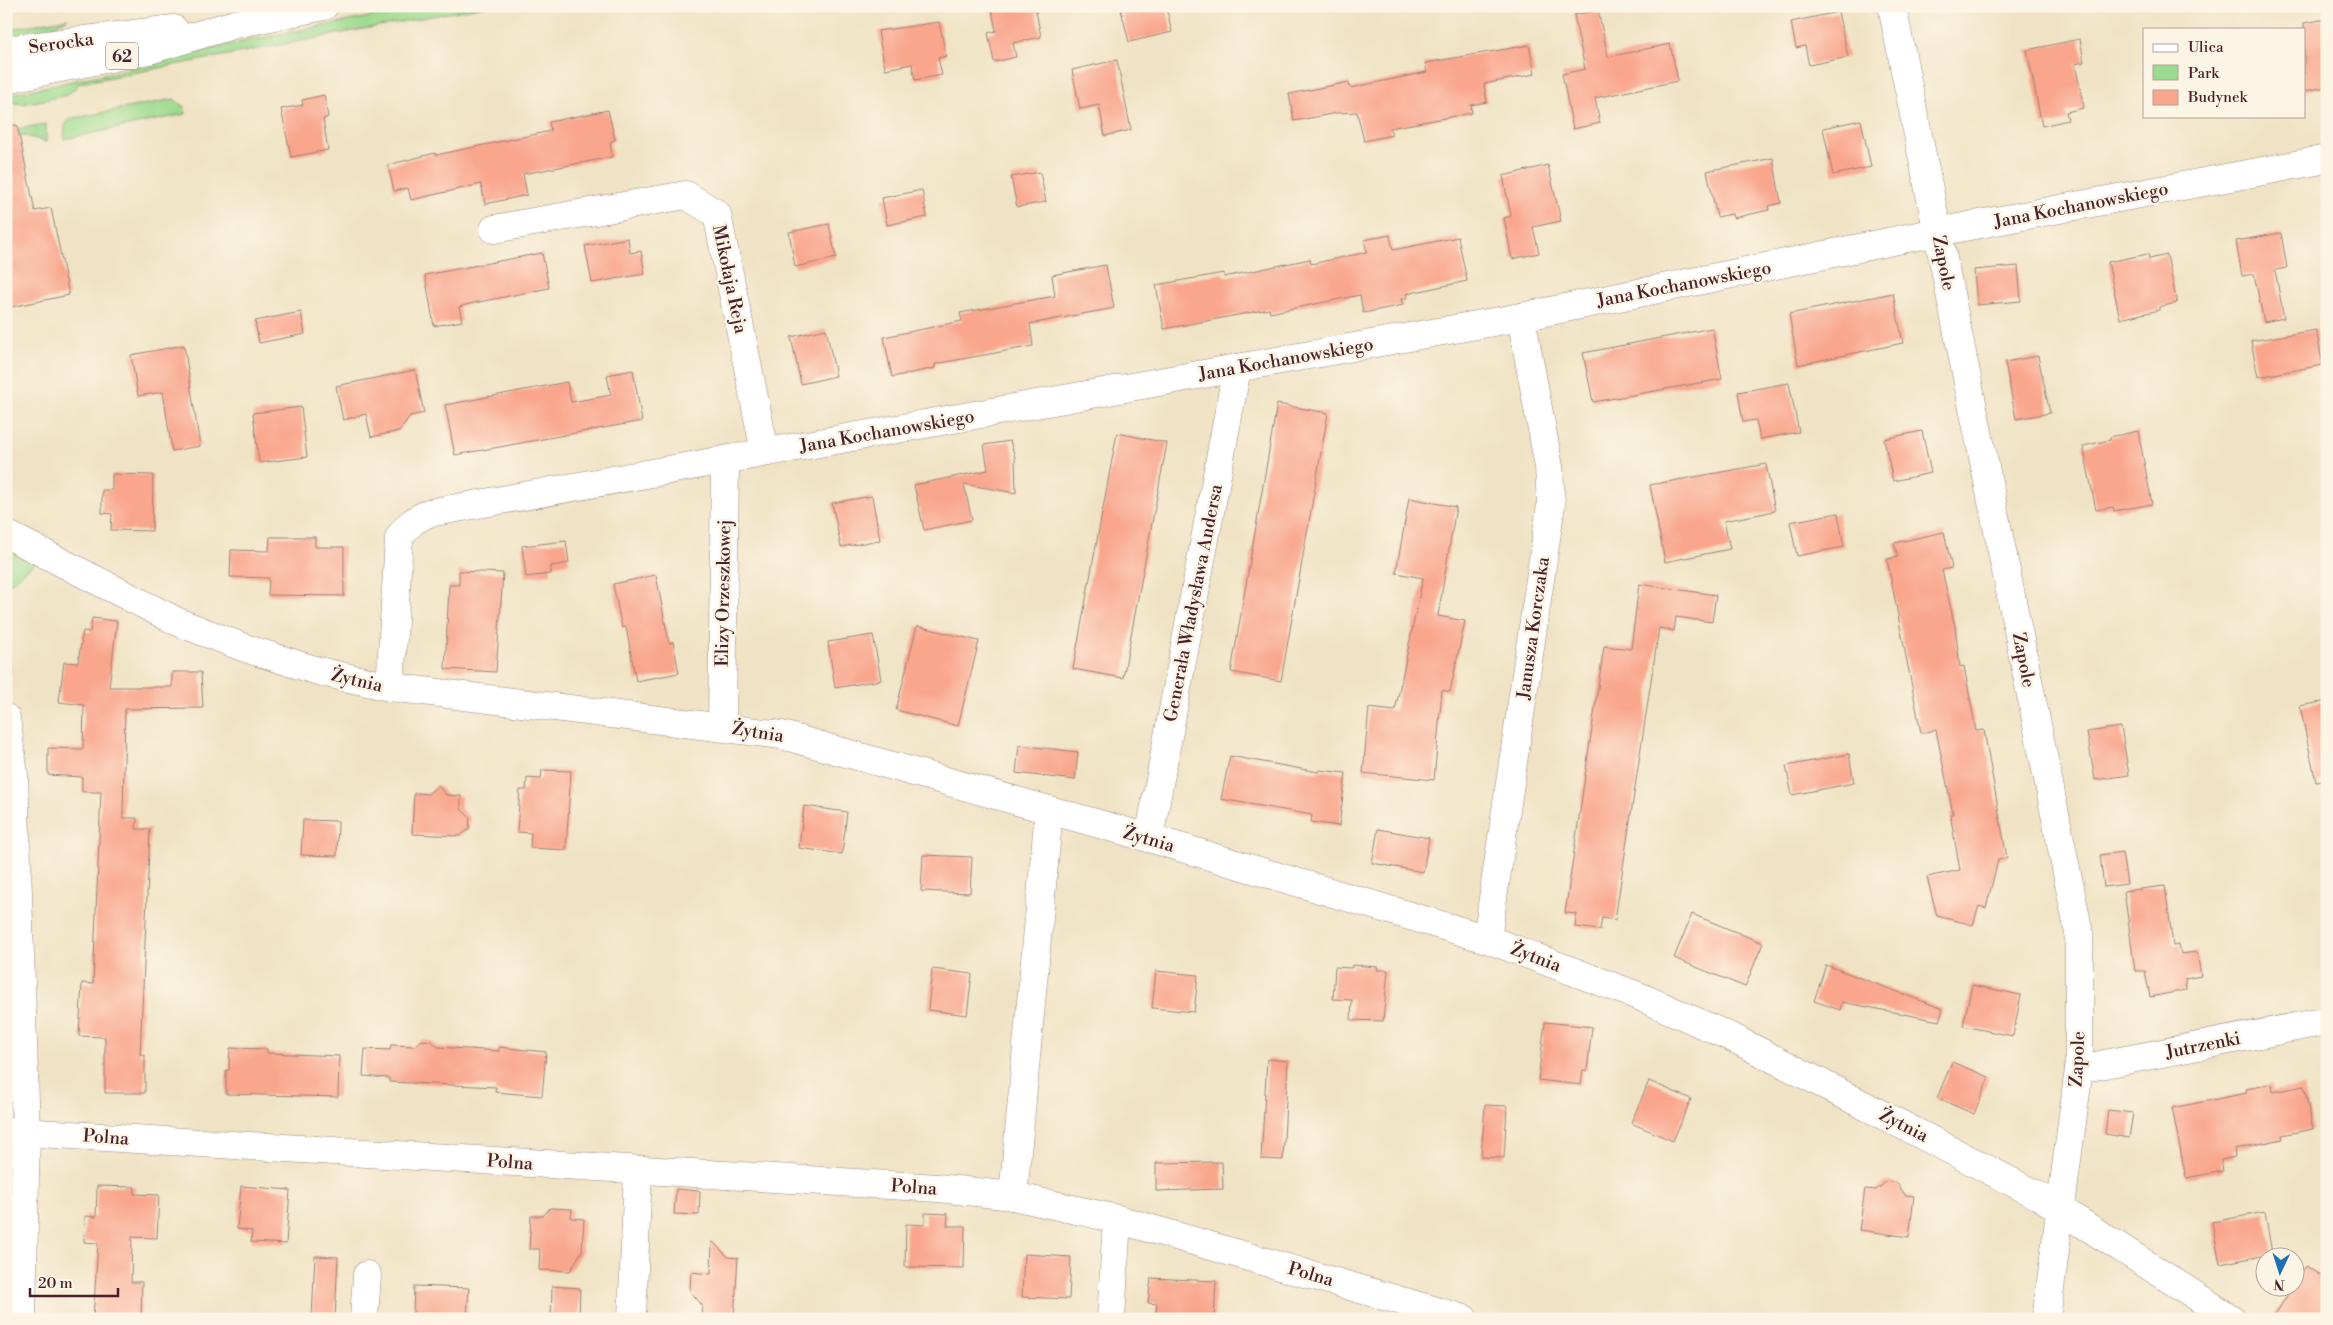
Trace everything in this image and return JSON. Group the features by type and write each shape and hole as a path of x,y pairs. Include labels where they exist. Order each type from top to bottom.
{"street":[{"name":"Serocka","path":"6,79 148,50 236,24 324,6"},
{"name":"Zapole","path":"1892,6 2079,933 2079,1069 2046,1319"},
{"name":"Serocka","path":"6,50 144,32 236,24"},
{"name":"Jana Kochanowskiego","path":"390,687 399,538 416,518 430,513 1521,317 1937,232 2327,159"},
{"name":"Mikołaja Reja","path":"494,229 686,195 717,214 766,452"},
{"name":"Janusza Korczaka","path":"1487,939 1551,505 1549,467 1521,317"},
{"name":"Generała Władysława Andersa","path":"1149,838 1237,368"},
{"name":"Elizy Orzeszkowej","path":"722,727 725,460"},
{"name":"Żytnia","path":"6,534 186,625 245,648 309,668 390,687 782,735 1149,838 1487,939 1641,997 1733,1038 1988,1169 2060,1210 2232,1319"},
{"path":"6,718 14,775 16,1131 22,1319"},
{"path":"1013,1196 1049,811"},
{"name":"Jutrzenki","path":"2079,1069 2327,1021"},
{"name":"Polna","path":"16,1131 938,1188 1013,1196 1117,1219 1447,1316"},
{"path":"632,1319 638,1170"},
{"path":"1111,1319 1117,1219"},
{"path":"364,1319 367,1274"}],"green space":[{"path":"426,6 485,6 80,83 68,95 23,104 15,103 6,98 7,95 250,40"},
{"path":"68,18 37,36 6,39 6,30"},
{"path":"174,99 184,107 186,114 64,139 65,126 69,119"},
{"path":"46,124 46,142 23,135 6,138 6,131"},
{"path":"6,546 36,562 7,586 10,673 6,674"},
{"path":"6,862 13,1103 6,1111"},
{"path":"6,1148 15,1156 12,1319 6,1319"}],"building":[{"path":"1012,6 1035,6 1041,37 1013,43 1016,57 994,62 988,33 996,31 992,10"},
{"path":"1120,6 1166,6 1172,32 1129,42"},
{"path":"1598,10 1608,57 1670,44 1678,81 1595,98 1600,123 1573,129 1562,74 1585,69 1574,15"},
{"path":"1838,12 1848,57 1809,65 1805,46 1796,48 1791,22"},
{"path":"2327,19 2327,87 2306,91 2306,28 2304,28 2304,23"},
{"path":"939,22 946,56 938,58 942,75 915,80 912,64 885,69 878,31"},
{"path":"2080,39 2084,62 2075,64 2084,108 2066,112 2068,120 2042,126 2027,50"},
{"path":"1529,45 1535,74 1484,84 1487,102 1471,105 1472,113 1390,128 1392,135 1364,141 1357,112 1337,113 1294,121 1289,94 1349,82 1350,88 1427,72 1425,63"},
{"path":"1117,60 1131,130 1105,136 1099,105 1080,109 1072,70"},
{"path":"324,95 328,117 323,119 328,150 291,157 281,109 303,105 302,100"},
{"path":"608,110 615,140 610,142 612,157 523,174 527,195 485,204 481,184 411,200 408,188 394,191 388,165 435,153 436,155 551,131 549,122"},
{"path":"1861,120 1871,167 1833,175 1823,128"},
{"path":"17,125 35,211 51,208 69,295 6,308 6,126"},
{"path":"1773,158 1781,203 1768,206 1769,210 1733,218 1732,214 1717,217 1707,171"},
{"path":"1548,165 1561,221 1533,227 1539,253 1512,259 1504,218 1511,216 1503,176"},
{"path":"1040,172 1046,202 1017,207 1011,177"},
{"path":"922,190 927,217 887,225 882,198"},
{"path":"829,224 836,258 795,267 789,232"},
{"path":"2281,233 2287,268 2275,270 2284,318 2264,322 2254,274 2242,276 2236,241"},
{"path":"1390,235 1393,250 1458,237 1467,281 1406,294 1407,298 1401,299 1403,305 1363,313 1360,295 1270,313 1269,309 1164,329 1156,285 1224,273 1224,277 1310,259 1311,264 1367,252 1364,240"},
{"path":"628,238 630,253 641,251 645,274 592,283 585,246"},
{"path":"542,253 549,288 459,307 462,321 434,326 425,275"},
{"path":"2148,254 2149,259 2167,255 2177,303 2159,307 2159,310 2120,319 2108,262"},
{"path":"1106,265 1114,308 1030,324 1033,346 935,364 935,368 892,377 884,337 962,321 960,313 1055,296 1052,275"},
{"path":"2018,266 2021,301 1977,305 1974,270"},
{"path":"1893,293 1903,343 1798,365 1789,314"},
{"path":"301,312 305,334 259,343 255,321"},
{"path":"1712,328 1722,379 1593,402 1583,353"},
{"path":"826,329 836,376 801,384 791,337"},
{"path":"2316,330 2323,365 2258,377 2251,341"},
{"path":"184,345 200,446 172,451 163,392 138,396 131,355"},
{"path":"2038,356 2050,413 2016,419 2005,362"},
{"path":"415,370 424,413 410,416 399,431 371,437 366,414 343,420 336,386"},
{"path":"633,370 642,421 455,455 445,405 567,382 571,402 611,395 607,375"},
{"path":"1789,383 1799,432 1760,439 1756,420 1743,422 1738,392"},
{"path":"1277,404 1328,413 1281,681 1231,672"},
{"path":"301,407 307,457 259,463 253,413"},
{"path":"1922,431 1931,473 1893,481 1884,439"},
{"path":"2138,431 2152,504 2114,511 2113,507 2096,510 2083,446 2110,440 2110,437"},
{"path":"1117,433 1167,443 1123,678 1073,669"},
{"path":"1010,441 1015,457 1016,493 964,484 972,520 924,530 914,485 988,470 984,445"},
{"path":"1766,464 1775,511 1724,521 1730,549 1665,562 1650,485"},
{"path":"112,474 153,475 152,531 111,530 112,514 102,513 102,490 112,490"},
{"path":"872,496 880,540 841,547 832,503"},
{"path":"1409,498 1456,507 1438,616 1465,621 1450,692 1442,690 1434,780 1363,773 1369,708 1395,711 1423,578 1396,573"},
{"path":"1838,513 1844,547 1797,556 1790,522"},
{"path":"1944,532 1952,568 1942,570 1955,627 1960,667 1964,666 1976,731 1984,730 2007,858 1998,860 1986,908 1979,906 1973,925 1937,916 1927,877 1960,870 1950,814 1953,814 1936,730 1921,733 1887,559 1898,557 1894,543"},
{"path":"270,537 315,537 315,547 344,547 344,596 268,595 269,578 230,577 231,550 269,551"},
{"path":"566,541 569,563 551,566 551,574 526,577 522,546"},
{"path":"459,571 503,573 496,672 445,669 449,585 459,585"},
{"path":"656,575 669,643 673,642 679,673 636,681 626,627 622,628 613,584"},
{"path":"1639,584 1716,595 1712,622 1676,617 1674,631 1659,628 1615,920 1602,918 1600,930 1575,927 1577,914 1565,913 1604,646 1631,649"},
{"path":"92,618 117,621 109,687 172,687 172,672 201,672 203,708 125,709 123,818 137,818 136,829 150,829 140,1055 145,1055 145,1093 105,1093 105,1037 79,1036 82,983 93,984 101,792 82,792 82,777 48,775 48,748 83,749 84,705 59,702 64,662 78,663 83,631 90,632"},
{"path":"917,626 979,641 958,726 896,710"},
{"path":"873,635 881,680 835,688 828,642"},
{"path":"2327,701 2327,781 2316,782 2300,706"},
{"path":"2121,727 2129,775 2095,780 2087,732"},
{"path":"1019,745 1078,752 1075,780 1016,773"},
{"path":"1849,754 1854,783 1792,795 1786,766"},
{"path":"1230,756 1318,772 1319,770 1346,773 1339,826 1311,822 1312,815 1221,799"},
{"path":"542,770 571,771 566,850 530,848 531,833 517,832 520,790 526,790 527,778 541,779"},
{"path":"438,785 446,795 461,796 461,809 470,818 469,829 460,836 412,834 414,793 428,794"},
{"path":"804,806 847,812 842,854 799,848"},
{"path":"303,820 338,821 337,856 301,855"},
{"path":"1378,829 1429,838 1423,872 1372,863"},
{"path":"2122,852 2127,884 2104,887 2100,855"},
{"path":"923,855 972,857 970,893 921,891"},
{"path":"2165,886 2173,945 2179,944 2181,954 2197,952 2201,976 2185,979 2186,990 2150,997 2145,971 2135,971 2124,891"},
{"path":"1692,914 1763,943 1745,987 1674,958"},
{"path":"1352,965 1378,967 1377,970 1388,970 1383,1021 1351,1020 1352,1000 1333,999 1335,967 1352,968"},
{"path":"1826,965 1943,1009 1939,1021 1842,1002 1840,1010 1814,1001"},
{"path":"932,969 972,974 967,1015 928,1010"},
{"path":"1156,971 1198,975 1194,1012 1152,1008"},
{"path":"1972,985 2021,995 2013,1036 1963,1026"},
{"path":"1545,1022 1592,1027 1587,1071 1583,1070 1581,1085 1538,1080"},
{"path":"422,1040 431,1041 438,1047 499,1051 499,1047 546,1052 542,1096 495,1092 496,1087 389,1082 389,1078 363,1076 365,1049 390,1050 391,1045 415,1046"},
{"path":"230,1048 267,1049 267,1053 339,1056 338,1097 226,1094 226,1070 229,1070"},
{"path":"1267,1059 1288,1061 1283,1160 1261,1159"},
{"path":"1952,1062 1989,1077 1974,1114 1937,1098"},
{"path":"1649,1081 1691,1099 1673,1141 1631,1123"},
{"path":"2272,1084 2273,1092 2304,1086 2313,1129 2282,1135 2283,1139 2234,1149 2235,1157 2221,1160 2223,1171 2186,1178 2172,1108 2247,1093 2246,1089"},
{"path":"1485,1105 1507,1106 1504,1158 1481,1157"},
{"path":"2108,1110 2133,1113 2129,1138 2105,1134"},
{"path":"1222,1162 1223,1189 1156,1191 1156,1163"},
{"path":"1887,1181 1897,1183 1905,1195 1914,1196 1909,1237 1859,1230 1865,1189 1876,1190"},
{"path":"97,1186 135,1187 134,1194 159,1195 157,1238 132,1237 131,1282 142,1282 141,1319 93,1319 98,1243 84,1242 85,1216 96,1217"},
{"path":"241,1186 290,1190 286,1244 251,1242 252,1231 237,1229"},
{"path":"676,1189 700,1191 699,1215 674,1214"},
{"path":"550,1208 572,1209 571,1218 584,1219 582,1251 570,1271 539,1270 540,1249 529,1249 531,1216 543,1216"},
{"path":"2265,1212 2271,1248 2256,1248 2256,1257 2220,1264 2212,1222"},
{"path":"925,1213 948,1214 947,1226 965,1226 964,1268 905,1267 906,1224 925,1225"},
{"path":"712,1241 728,1257 738,1258 734,1319 701,1319 702,1305 690,1291 691,1272 711,1274"},
{"path":"1024,1254 1071,1257 1069,1299 1022,1297"},
{"path":"315,1256 338,1257 335,1318 312,1317"},
{"path":"2306,1266 2327,1280 2327,1319 2272,1319 2286,1298 2306,1298"},
{"path":"1151,1278 1216,1281 1214,1319 1155,1319 1157,1304 1148,1303"},
{"path":"414,1286 469,1288 467,1316 465,1319 415,1319 413,1314"},
{"path":"552,1286 580,1288 579,1319 551,1319"}]}
